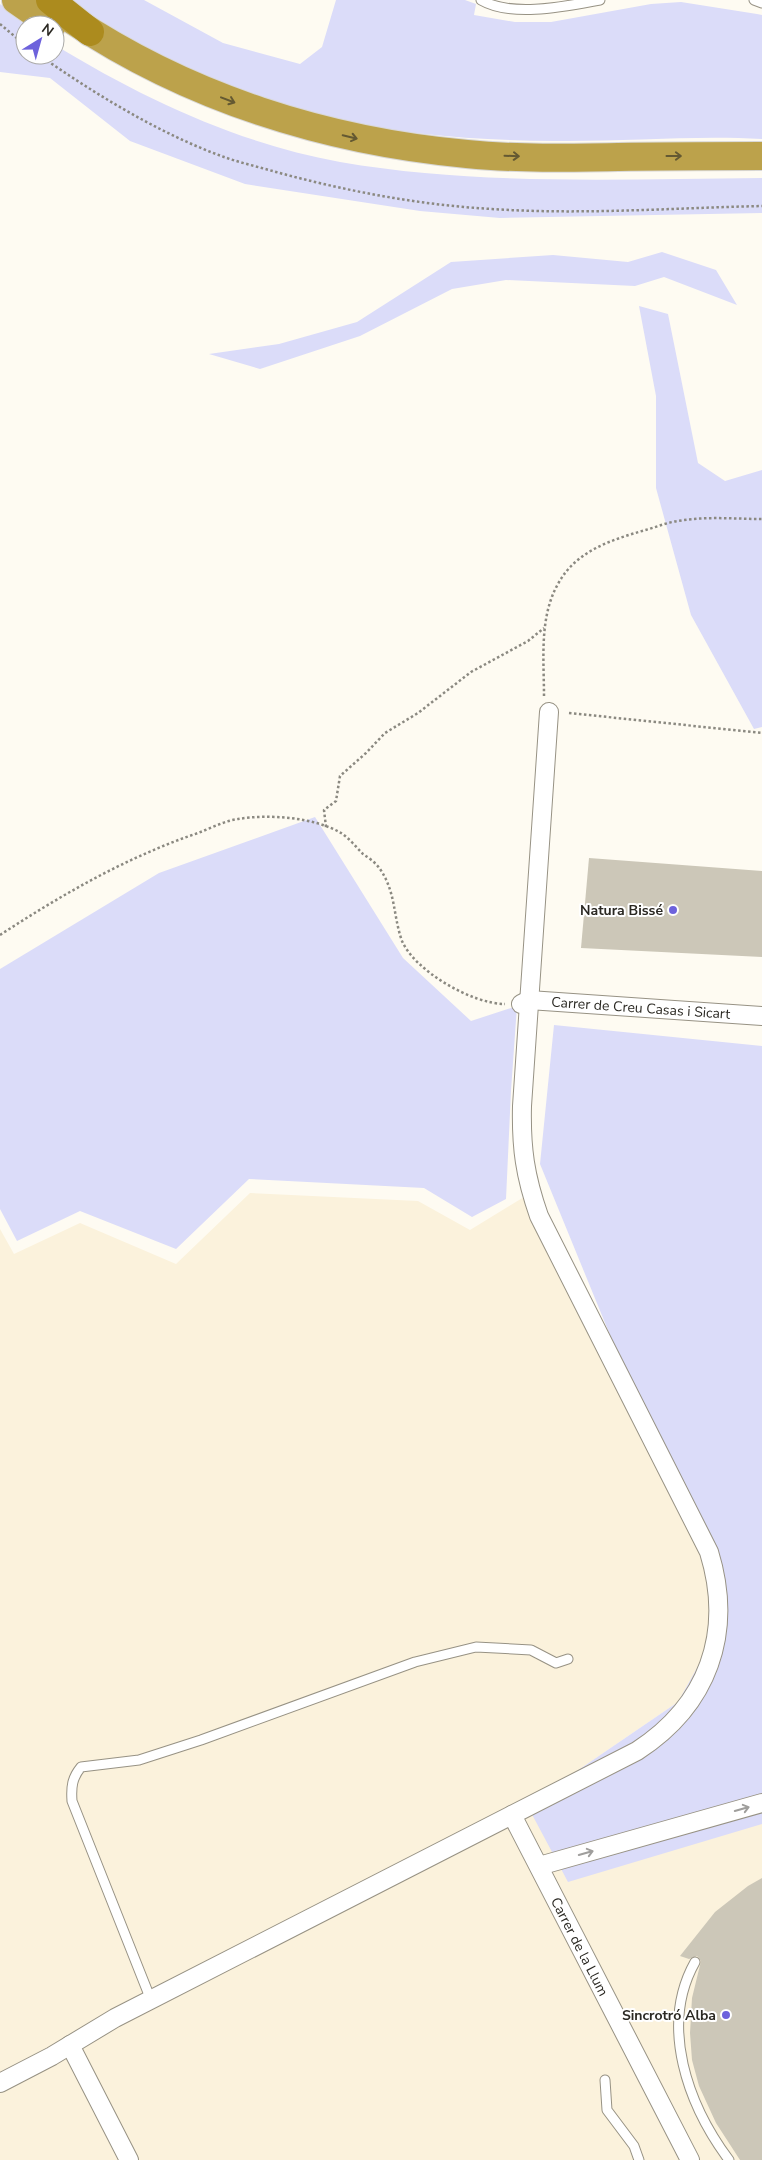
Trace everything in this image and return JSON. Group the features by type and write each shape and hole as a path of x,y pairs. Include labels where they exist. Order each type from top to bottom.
{"highway":[{"path":"16,0 38,15"},
{"path":"42,0 90,32 139,61 192,86 244,107 303,126 355,138 469,155 526,157 762,156"},
{"path":"50,0 90,32"},
{"path":"65,32 123,64 192,86"}],"street":[{"path":"0,2083 115,2018 637,1751 657,1738 686,1709 706,1675 715,1648 719,1611 715,1569 702,1534 539,1216 528,1184 523,1156 521,1131 525,1002 549,712"},
{"name":"Carrer de Creu Casas i Sicart","path":"525,1002 762,1016"},
{"path":"539,1866 762,1803"},
{"name":"Carrer de la Llum","path":"512,1815 690,2160"},
{"path":"70,2045 129,2160"}],"lane":[{"path":"481,0 500,8 512,9 600,0"},
{"path":"151,2000 72,1801 71,1786 74,1776 81,1767 139,1760 201,1740 415,1662 476,1647 531,1650 556,1663 568,1659"},
{"path":"695,1962 682,1990 679,2026 685,2078 691,2094 716,2142 729,2160"},
{"path":"605,2080 607,2110 634,2146 639,2160"}],"path":[{"path":"0,24 15,37"},
{"path":"53,65 84,86 144,120 224,157 306,180 391,198 492,209 602,211 762,206"},
{"path":"549,712 544,708 545,627 557,585 569,566 594,548 621,537 678,521 712,518 762,519"},
{"path":"326,827 324,810 336,801 340,776 385,733 418,712 471,672 528,641 545,627"},
{"path":"569,713 762,733"},
{"path":"0,935 40,909 104,873 170,842 237,819 292,817 342,834 380,869 393,895 396,921 403,943 417,961 448,986 474,998 500,1004 525,1002"}],"shaded area":[{"path":"68,0 144,0 223,43 300,64 322,47 336,0 465,0 476,4 474,15 515,22 551,22 651,4 681,2 762,15 762,139 499,140 414,133 359,124 281,104 180,65 147,48"},
{"path":"0,4 15,16 15,65 65,65 65,51 157,101 192,117 228,131 302,154 392,170 498,178 604,180 762,178 762,213 500,218 420,211 245,184 130,141 50,78 0,72"},
{"path":"662,252 716,270 737,305 664,277 635,286 506,280 452,289 360,336 260,369 209,354 279,344 357,322 451,262 553,255 628,262"},
{"path":"639,306 668,314 698,463 725,481 762,470 762,727 754,729 691,615 656,488 656,396"},
{"path":"315,817 403,958 471,1021 517,1006 506,1199 472,1217 424,1188 249,1179 176,1249 80,1211 17,1241 0,1209 0,969 159,873"},
{"path":"554,1025 762,1046 762,1824 568,1882 527,1805 678,1702 712,1641 709,1577 540,1164"},
{"path":"250,1193 418,1201 470,1230 524,1197 664,1471 709,1577 712,1641 678,1702 527,1805 762,1820 762,2160 0,2160 0,1229 14,1254 80,1223 176,1264"}],"building":[{"name":"Natura Bissé","path":"589,858 762,871 762,957 581,948"},
{"name":"Sincrotró Alba","path":"762,1878 762,2160 740,2160 716,2123 699,2086 692,2060 690,2033 692,1998 701,1961 697,1956 689,1959 680,1956 715,1912 748,1886"}],"place":[{"name":"Natura Bissé","path":"673,910"},
{"name":"Sincrotró Alba","path":"726,2015"}]}
